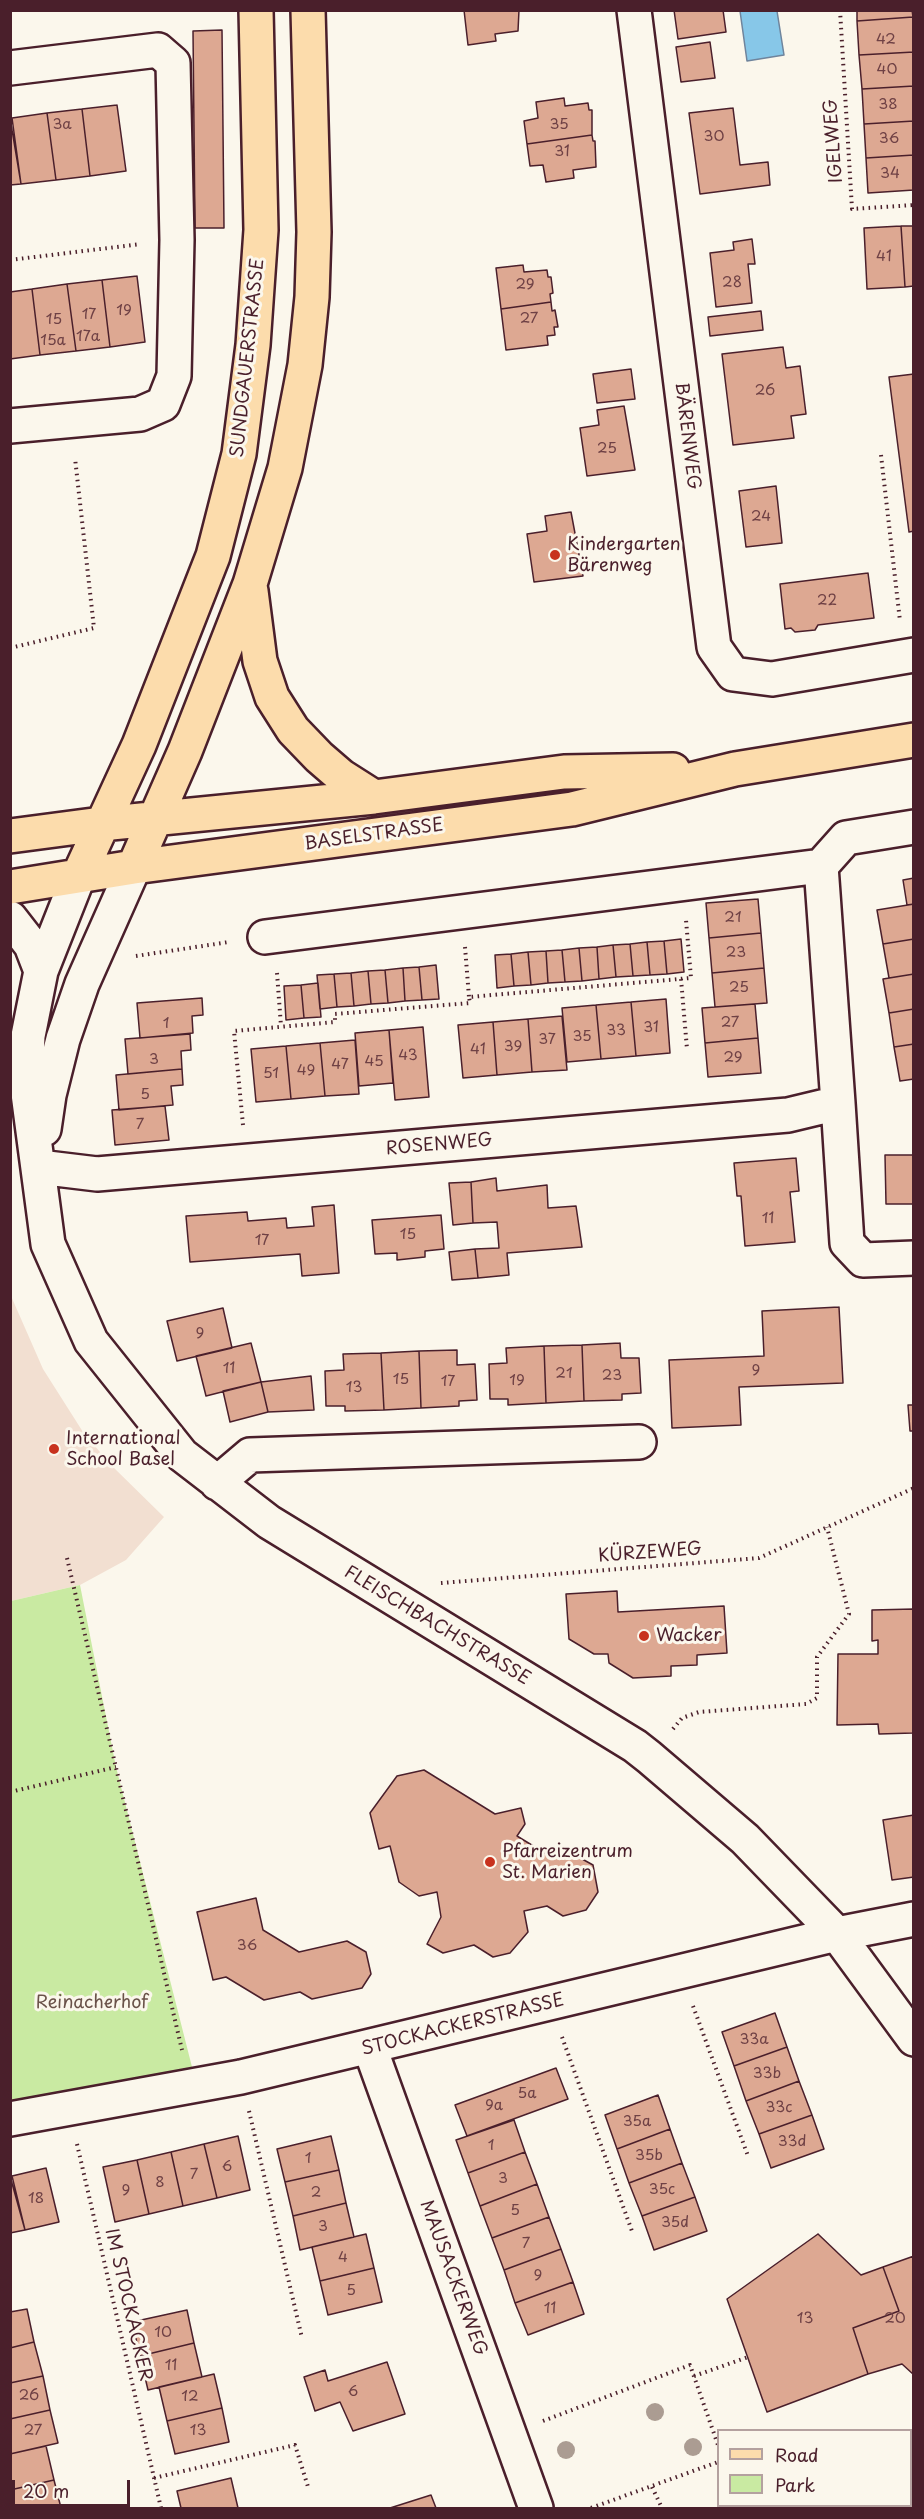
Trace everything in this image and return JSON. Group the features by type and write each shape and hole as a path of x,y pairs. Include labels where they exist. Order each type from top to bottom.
{"main road":[{"name":"SUNDGAUERSTRASSE","path":"79,875 139,745 213,556 239,454 253,345 261,230 260,82 256,10"},
{"path":"134,867 185,750 250,584 285,468 305,365 314,232 308,10"},
{"path":"250,584 260,661 272,697 293,730 320,757 341,776 374,797"},
{"name":"BASELSTRASSE","path":"10,887 134,867 572,809 735,768 914,740"},
{"name":"BASELSTRASSE","path":"10,836 101,824 374,797 564,772 735,768"}],"street":[{"name":"BÄRENWEG","path":"634,10 714,647 733,674 772,679 909,656"},
{"path":"10,68 158,50 173,63 177,240 174,376 163,404 140,414 10,426"},
{"path":"269,936 821,866 846,838 914,827"},
{"path":"821,866 847,1243 863,1260 914,1258"},
{"name":"FLEISCHBACHSTRASSE","path":"39,1167 49,1095 57,1062 91,962 134,867"},
{"name":"FLEISCHBACHSTRASSE","path":"79,875 41,971 28,1036 26,1078 48,1244 91,1341 182,1455 217,1483 278,1528 635,1746 649,1757 745,1839 837,1934 914,2039"},
{"path":"10,918 31,945 41,971"},
{"name":"ROSENWEG","path":"39,1167 97,1174 788,1115 838,1103"},
{"path":"217,1483 250,1455 639,1442"},
{"name":"STOCKACKERSTRASSE","path":"10,2119 241,2077 370,2048 837,1934 914,1919"},
{"name":"MAUSACKERWEG","path":"370,2048 536,2508"}],"path":[{"name":"IGELWEG","path":"840,10 852,209 914,205"},
{"path":"10,260 177,240"},
{"path":"10,648 94,628 71,422"},
{"path":"881,455 909,656"},
{"path":"469,997 691,978 683,884"},
{"path":"246,1161 234,1031 335,1022 335,1014 470,1003 462,912"},
{"path":"91,962 269,936 281,1026"},
{"path":"681,979 687,1048"},
{"name":"KÜRZEWEG","path":"433,1584 759,1558 914,1488"},
{"path":"649,1757 682,1718 699,1712 806,1704 817,1698 817,1657 849,1614 827,1527"},
{"path":"67,1558 75,1584 183,2054"},
{"path":"10,1792 116,1767"},
{"path":"681,1971 748,2156"},
{"path":"549,2004 633,2234"},
{"path":"241,2077 302,2338"},
{"name":"IM STOCKACKER","path":"69,2108 161,2508"},
{"path":"694,2376 748,2356"},
{"path":"509,2434 690,2365 717,2442"},
{"path":"154,2478 295,2445 309,2490"},
{"path":"591,2508 717,2462"},
{"path":"652,2487 662,2508"}],"shaded area":[{"name":"International School Basel","path":"11,1296 43,1369 83,1432 111,1465 164,1517 126,1560 80,1585 11,1601"}],"green space":[{"name":"Reinacherhof","path":"80,1585 116,1767 192,2067 11,2101 11,1601"}],"water":[{"path":"740,11 777,11 784,55 747,61"}],"building":[{"path":"464,10 519,10 518,31 495,34 496,41 468,45"},
{"path":"674,10 723,10 726,32 678,39"},
{"path":"857,10 912,10 913,17 857,21"},
{"path":"913,17 914,52 859,55 857,21"},
{"path":"222,30 224,228 195,228 193,31"},
{"path":"710,42 715,78 681,82 676,47"},
{"path":"914,52 914,86 862,89 859,55"},
{"path":"914,86 914,121 864,124 862,89"},
{"path":"564,98 565,106 588,103 589,110 592,110 592,135 527,144 524,121 538,118 536,102"},
{"path":"117,105 126,171 90,176 82,109"},
{"path":"733,108 740,165 768,162 770,185 700,194 689,113"},
{"path":"82,109 90,176 56,180 47,113"},
{"path":"47,113 56,180 21,184 12,118"},
{"path":"10,118 21,184 10,185"},
{"path":"914,121 914,155 866,158 864,124"},
{"path":"592,135 595,141 596,167 573,170 574,178 546,182 543,165 530,166 527,144"},
{"path":"914,155 914,190 868,193 866,158"},
{"path":"901,226 914,226 914,286 905,287"},
{"path":"901,226 905,287 867,289 864,228"},
{"path":"752,239 755,264 748,264 752,303 716,307 710,253 734,250 733,242"},
{"path":"523,265 524,272 547,270 548,277 551,277 553,293 550,294 551,302 501,309 496,268"},
{"path":"137,276 145,342 110,347 102,280"},
{"path":"102,280 110,347 76,351 67,284"},
{"path":"67,284 76,351 40,355 32,289"},
{"path":"32,289 40,355 10,359 10,292"},
{"path":"551,302 558,327 554,327 555,335 547,336 548,345 506,350 501,309"},
{"path":"761,311 763,330 710,336 708,317"},
{"path":"783,347 786,368 800,366 806,414 791,416 794,438 733,445 722,354"},
{"path":"631,369 635,399 597,403 593,374"},
{"path":"914,374 914,531 909,532 889,377"},
{"path":"624,406 635,470 587,476 580,428 599,425 597,410"},
{"path":"776,486 782,543 746,547 739,491"},
{"name":"Kindergarten Bärenweg","path":"571,512 583,576 534,582 527,534 547,531 545,516"},
{"path":"868,573 874,618 818,625 815,630 795,632 791,628 785,629 780,584"},
{"path":"914,878 914,904 907,905 903,880"},
{"path":"758,899 761,933 709,938 706,903"},
{"path":"914,904 914,939 883,944 877,910"},
{"path":"761,933 764,968 712,973 709,938"},
{"path":"681,939 684,972 667,974 664,941"},
{"path":"914,939 914,974 889,978 883,944"},
{"path":"664,941 667,974 650,975 647,942"},
{"path":"647,942 650,975 633,976 630,944"},
{"path":"630,944 633,976 616,977 613,945"},
{"path":"613,945 616,977 599,979 597,947"},
{"path":"597,947 599,979 582,981 579,948"},
{"path":"579,948 582,981 565,982 562,950"},
{"path":"562,950 565,982 548,983 546,951"},
{"path":"546,951 548,983 531,985 528,952"},
{"path":"528,952 531,985 514,986 511,954"},
{"path":"511,954 514,986 497,988 495,955"},
{"path":"436,965 439,999 422,1000 419,967"},
{"path":"419,967 422,1000 405,1001 403,968"},
{"path":"403,968 405,1001 388,1003 385,970"},
{"path":"764,968 767,1003 715,1007 712,973"},
{"path":"385,970 388,1003 371,1004 368,971"},
{"path":"368,971 371,1004 354,1006 351,973"},
{"path":"351,973 354,1006 337,1007 334,974"},
{"path":"334,974 337,1007 320,1009 317,975"},
{"path":"914,974 914,1009 889,1013 883,979"},
{"path":"318,983 321,1017 304,1018 301,985"},
{"path":"301,985 304,1018 286,1020 284,986"},
{"path":"202,998 203,1015 192,1016 193,1033 140,1038 137,1003"},
{"path":"666,999 670,1053 636,1056 631,1002"},
{"path":"631,1002 636,1056 601,1059 596,1005"},
{"path":"755,1004 758,1038 705,1043 702,1008"},
{"path":"596,1005 601,1059 567,1062 562,1008"},
{"path":"914,1009 914,1044 894,1047 889,1013"},
{"path":"562,1016 567,1070 532,1072 528,1019"},
{"path":"528,1019 532,1072 497,1075 493,1022"},
{"path":"493,1022 497,1075 463,1078 458,1025"},
{"path":"423,1027 429,1097 395,1100 389,1030"},
{"path":"389,1030 393,1083 359,1086 355,1033"},
{"path":"190,1034 191,1050 181,1051 182,1069 128,1074 125,1039"},
{"path":"758,1038 761,1073 708,1077 705,1043"},
{"path":"355,1040 359,1094 325,1096 320,1043"},
{"path":"320,1043 325,1096 291,1099 286,1046"},
{"path":"914,1044 914,1079 900,1081 894,1047"},
{"path":"286,1046 291,1099 256,1102 251,1049"},
{"path":"182,1069 183,1085 171,1086 173,1105 119,1110 116,1075"},
{"path":"165,1106 169,1140 115,1145 112,1110"},
{"path":"885,1155 914,1155 914,1204 886,1204"},
{"path":"796,1158 799,1191 790,1192 795,1242 745,1246 741,1196 737,1196 734,1163"},
{"path":"496,1178 497,1191 547,1185 548,1208 576,1206 582,1247 507,1253 509,1275 478,1278 475,1249 499,1248 497,1222 473,1223 471,1182"},
{"path":"471,1182 473,1223 453,1225 449,1183"},
{"path":"334,1205 339,1273 302,1276 300,1254 190,1262 186,1216 247,1212 248,1221 286,1218 287,1228 314,1226 312,1207"},
{"path":"441,1215 444,1249 425,1251 425,1257 397,1260 397,1253 375,1254 372,1220"},
{"path":"475,1249 478,1278 452,1280 449,1252"},
{"path":"839,1307 843,1383 739,1387 741,1425 672,1428 669,1360 764,1356 762,1311"},
{"path":"223,1308 232,1348 177,1361 167,1321"},
{"path":"251,1343 261,1382 206,1396 196,1356"},
{"path":"620,1343 621,1358 639,1358 641,1393 622,1394 622,1400 584,1401 582,1345"},
{"path":"582,1345 584,1401 546,1403 544,1346"},
{"path":"544,1346 546,1403 508,1405 508,1399 490,1399 489,1364 507,1363 506,1348"},
{"path":"457,1350 457,1365 475,1364 477,1400 459,1401 459,1406 421,1408 419,1351"},
{"path":"419,1351 421,1408 384,1410 381,1353"},
{"path":"381,1353 384,1410 345,1411 345,1406 326,1406 325,1371 344,1370 343,1354"},
{"path":"311,1376 314,1410 268,1412 261,1382"},
{"path":"261,1382 268,1412 230,1422 223,1391"},
{"path":"908,1405 914,1405 914,1431 910,1431"},
{"path":"617,1591 618,1612 724,1606 727,1653 697,1655 697,1665 671,1666 671,1676 633,1678 609,1663 608,1654 594,1654 569,1639 566,1594"},
{"path":"914,1609 913,1733 879,1734 878,1724 837,1725 838,1654 878,1654 878,1640 872,1641 872,1610"},
{"name":"Pfarreizentrum St. Marien","path":"424,1770 495,1814 521,1808 525,1824 517,1836 553,1858 573,1854 593,1865 598,1892 586,1910 563,1916 547,1906 524,1911 528,1932 510,1953 493,1957 474,1945 443,1953 427,1944 441,1917 437,1892 419,1896 399,1882 390,1846 379,1849 370,1813 397,1776"},
{"path":"914,1815 914,1877 892,1880 883,1820"},
{"path":"256,1898 263,1930 299,1952 347,1941 366,1952 371,1974 362,1988 312,1999 300,1992 264,2000 226,1977 213,1980 197,1912"},
{"path":"775,2013 787,2047 734,2066 722,2032"},
{"path":"787,2047 799,2081 746,2101 734,2066"},
{"path":"556,2068 568,2099 467,2136 455,2105"},
{"path":"799,2081 812,2115 759,2134 746,2101"},
{"path":"658,2095 670,2129 617,2149 605,2115"},
{"path":"812,2115 824,2149 771,2168 759,2134"},
{"path":"514,2120 525,2152 468,2173 456,2140"},
{"path":"670,2129 682,2163 629,2183 617,2149"},
{"path":"238,2136 250,2190 217,2198 204,2144"},
{"path":"331,2136 339,2170 285,2182 277,2149"},
{"path":"204,2144 217,2198 183,2206 171,2152"},
{"path":"171,2152 183,2206 149,2214 137,2160"},
{"path":"525,2152 537,2184 480,2206 468,2173"},
{"path":"137,2160 149,2214 115,2222 103,2167"},
{"path":"682,2163 695,2197 642,2216 629,2183"},
{"path":"46,2168 59,2222 25,2230 12,2176"},
{"path":"339,2170 346,2203 293,2216 285,2182"},
{"path":"10,2176 25,2230 10,2233"},
{"path":"537,2184 549,2217 492,2238 480,2206"},
{"path":"695,2197 707,2231 654,2250 642,2216"},
{"path":"346,2203 354,2237 300,2250 293,2216"},
{"path":"549,2217 561,2249 504,2270 492,2238"},
{"path":"366,2234 374,2268 320,2281 312,2247"},
{"path":"818,2234 861,2275 883,2267 899,2311 853,2328 868,2374 767,2412 727,2299"},
{"path":"561,2249 573,2282 515,2303 504,2270"},
{"path":"914,2256 914,2375 902,2364 868,2374 853,2328 899,2311 883,2267"},
{"path":"374,2268 382,2302 328,2315 320,2281"},
{"path":"573,2282 584,2314 528,2335 515,2303"},
{"path":"27,2309 34,2342 10,2348 10,2312"},
{"path":"187,2310 194,2343 140,2356 132,2322"},
{"path":"34,2342 43,2376 10,2383 10,2348"},
{"path":"194,2343 202,2377 148,2390 140,2356"},
{"path":"387,2362 405,2414 353,2431 340,2402 315,2411 304,2377 325,2370 328,2381"},
{"path":"214,2374 222,2408 167,2421 159,2387"},
{"path":"43,2376 50,2410 10,2419 10,2383"},
{"path":"222,2408 229,2442 175,2454 167,2421"},
{"path":"50,2410 58,2443 10,2454 10,2419"},
{"path":"46,2446 54,2480 10,2490 10,2454"},
{"path":"231,2478 238,2508 181,2508 177,2491"},
{"path":"54,2480 61,2508 10,2508 10,2490"},
{"path":"431,2495 436,2508 390,2508"}],"place":[{"name":"Kindergarten Bärenweg","path":"555,555"},
{"name":"International School Basel","path":"54,1449"},
{"name":"Wacker","path":"644,1636"},
{"name":"Pfarreizentrum St. Marien","path":"490,1862"}]}
